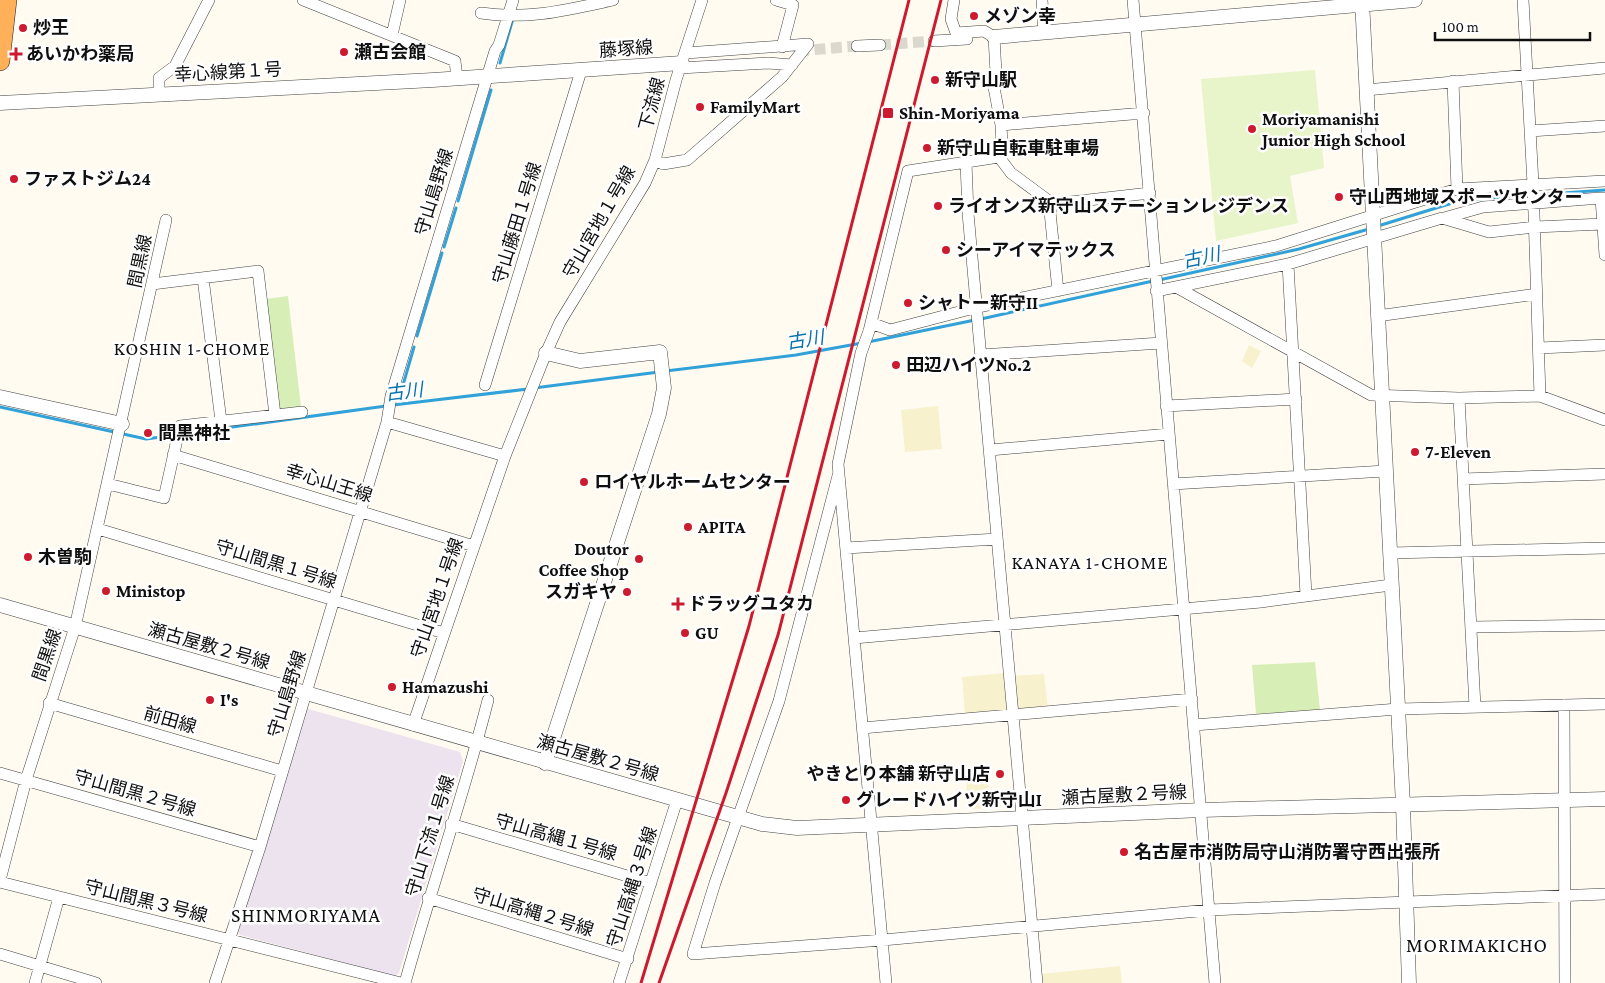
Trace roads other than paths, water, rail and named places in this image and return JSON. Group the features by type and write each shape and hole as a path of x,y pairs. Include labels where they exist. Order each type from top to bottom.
{"highway":[{"path":"0,61 7,0"}],"street":[{"path":"159,94 159,78 174,66 209,0"},
{"path":"303,0 455,61 457,78"},
{"path":"392,35 400,0"},
{"name":"守山島野線","path":"215,983 260,847 387,418 390,396 487,76 513,0"},
{"path":"481,13 508,17 550,14 613,0"},
{"name":"下流線","path":"655,160 702,0"},
{"path":"683,61 782,47 793,4 776,0"},
{"path":"954,0 952,19 956,33 984,31 994,37"},
{"path":"1042,0 1044,32"},
{"path":"1133,0 1144,113 1160,343 1202,810 1215,983"},
{"path":"934,41 1362,2 1414,0"},
{"path":"1523,0 1534,203 1540,396"},
{"path":"1362,2 1403,805 1405,902 1410,983"},
{"path":"994,37 996,73 993,82 1001,125 1002,145 999,157"},
{"name":"守山宮地１号線","path":"413,725 505,456 560,322 645,183 655,160 663,164 687,160 782,77 808,44 782,47"},
{"path":"857,46 880,45"},
{"name":"藤塚線","path":"457,78 581,71 798,51"},
{"path":"683,61 792,65"},
{"path":"1366,90 1605,68"},
{"name":"守山藤田１号線","path":"486,386 581,71"},
{"name":"幸心線第１号","path":"0,103 457,78"},
{"path":"1453,81 1456,189"},
{"path":"1001,125 1144,113"},
{"path":"1530,131 1605,126"},
{"path":"999,157 1011,173 1053,204 1150,193"},
{"path":"886,983 838,464 860,355 870,327 908,172 999,157"},
{"path":"966,162 968,213 978,307 1004,624 1037,983"},
{"path":"1156,291 1288,264 1456,189 1605,181"},
{"path":"870,327 890,330 978,307 1155,269 1373,227 1442,218 1483,207 1603,198 1605,255"},
{"path":"1053,204 1050,219 1058,291"},
{"path":"1442,218 1489,232 1534,227 1603,224"},
{"name":"間黒線","path":"0,881 26,780 49,703 75,627 166,220"},
{"path":"1288,264 1306,595"},
{"path":"152,284 258,272 276,415"},
{"path":"203,278 221,421"},
{"path":"1176,287 1371,395 1382,397 1459,398 1540,396 1605,420"},
{"path":"1377,316 1537,294"},
{"path":"981,355 1160,343"},
{"path":"1539,348 1605,345"},
{"path":"545,763 656,423 664,388 660,352 580,361 546,353"},
{"path":"0,397 121,425"},
{"path":"1459,398 1475,708"},
{"path":"1166,406 1296,399"},
{"path":"108,484 164,498 180,426 302,412"},
{"path":"387,418 505,456"},
{"path":"990,450 1169,434"},
{"name":"幸心山王線","path":"173,455 474,546"},
{"path":"1173,484 1385,471"},
{"path":"839,472 779,700 715,882 693,954 882,940 1209,910 1605,894"},
{"path":"1463,479 1605,474"},
{"name":"守山間黒１号線","path":"98,529 444,633"},
{"path":"846,548 997,539"},
{"path":"1390,553 1605,548"},
{"path":"854,638 1261,602 1391,585"},
{"name":"瀬古屋敷２号線","path":"0,605 477,744 762,824 797,828 871,826 1202,810 1605,799"},
{"path":"1471,627 1605,625"},
{"path":"862,728 1192,699"},
{"name":"守山下流１号線","path":"405,983 428,898 477,744 488,700"},
{"name":"前田線","path":"49,703 282,771"},
{"path":"1194,725 1398,709 1605,704"},
{"path":"1564,705 1565,983"},
{"name":"守山間黒２号線","path":"0,772 260,847"},
{"name":"守山高縄３号線","path":"619,983 677,800"},
{"name":"守山高縄１号線","path":"451,824 651,883"},
{"name":"守山間黒３号線","path":"0,881 400,983"},
{"path":"35,983 59,897"},
{"name":"守山高縄２号線","path":"428,898 628,959"},
{"path":"0,954 96,983"}],"waterway":[{"path":"500,63 512,22"},
{"path":"458,201 491,90"},
{"name":"古川","path":"1378,226 1462,200 1605,190"},
{"path":"444,247 456,208"},
{"name":"古川","path":"1159,280 1299,249 1369,229"},
{"path":"417,336 442,253"},
{"name":"古川","path":"981,319 1153,281"},
{"name":"古川","path":"868,342 975,320"},
{"name":"古川","path":"666,371 796,355 862,343"},
{"path":"403,385 414,347"},
{"name":"古川","path":"534,388 659,372"},
{"name":"古川","path":"393,405 528,389"},
{"name":"古川","path":"182,434 386,406"},
{"name":"古川","path":"0,407 146,439 176,435"}],"tunnel":[{"path":"880,45 934,41"},
{"path":"798,51 857,46"}],"railway":[{"path":"641,983 749,626 909,0"},
{"path":"659,983 726,793 778,635 941,0"}],"place":[{"name":"メゾン幸","path":"974,16"},
{"name":"炒王","path":"23,28"},
{"name":"瀬古会館","path":"344,52"},
{"name":"あいかわ薬局","path":"16,54"},
{"name":"新守山駅","path":"935,80"},
{"name":"FamilyMart","path":"700,107"},
{"name":"Shin-Moriyama","path":"888,113"},
{"name":"Moriyamanishi Junior High School","path":"1252,129"},
{"name":"新守山自転車駐車場","path":"927,148"},
{"name":"ファストジム24","path":"14,179"},
{"name":"守山西地域スポーツセンター","path":"1339,197"},
{"name":"ライオンズ新守山ステーションレジデンス","path":"938,206"},
{"name":"シーアイマテックス","path":"946,250"},
{"name":"シャトー新守II","path":"908,303"},
{"name":"田辺ハイツNo.2","path":"896,365"},
{"name":"間黒神社","path":"148,433"},
{"name":"7-Eleven","path":"1415,452"},
{"name":"ロイヤルホームセンター","path":"584,482"},
{"name":"APITA","path":"688,527"},
{"name":"木曽駒","path":"28,557"},
{"name":"Doutor Coffee Shop","path":"639,559"},
{"name":"Ministop","path":"106,591"},
{"name":"スガキヤ","path":"627,592"},
{"name":"ドラッグユタカ","path":"678,604"},
{"name":"GU","path":"685,633"},
{"name":"Hamazushi","path":"392,687"},
{"name":"I's","path":"210,700"},
{"name":"やきとり本舗 新守山店","path":"1000,774"},
{"name":"グレードハイツ新守山I","path":"846,800"},
{"name":"名古屋市消防局守山消防署守西出張所","path":"1124,852"}],"district":[{"name":"KOSHIN 1-CHOME","path":"192,348"},
{"name":"KANAYA 1-CHOME","path":"1090,562"},
{"name":"SHINMORIYAMA","path":"306,915"},
{"name":"MORIMAKICHO","path":"1477,945"}]}
